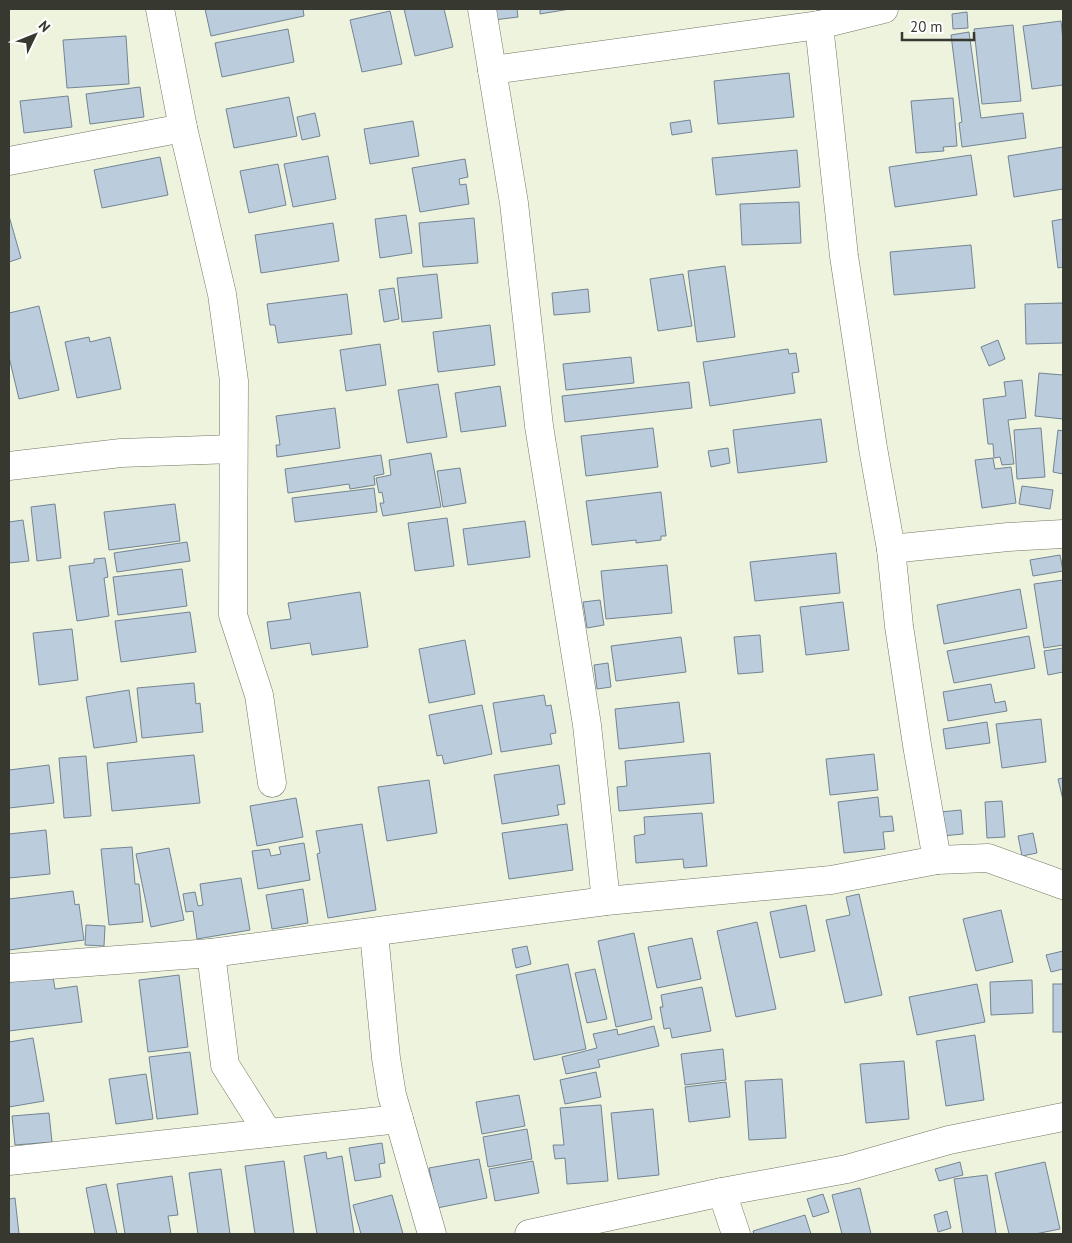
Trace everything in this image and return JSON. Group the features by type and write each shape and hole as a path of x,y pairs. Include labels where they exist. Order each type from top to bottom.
{"street":[{"path":"160,9 183,128 222,294 234,381 233,615 258,695 272,782"},
{"path":"482,9 514,203 539,426 587,725 606,901"},
{"path":"492,70 818,25 884,9"},
{"path":"818,25 844,256 873,448 891,549 899,626 937,860"},
{"path":"9,161 183,128"},
{"path":"9,466 120,453 233,449"},
{"path":"891,549 1008,537 1063,534"},
{"path":"9,968 211,953 606,901 831,880 937,860 988,858 1063,885"},
{"path":"374,933 386,1058 392,1095 432,1234"},
{"path":"211,953 225,1064 268,1133"},
{"path":"529,1234 722,1192 847,1170 949,1140 1063,1117"},
{"path":"9,1161 399,1119"},
{"path":"722,1192 736,1234"}],"building":[{"path":"205,9 303,9 304,16 211,36"},
{"path":"404,9 444,9 453,47 415,56"},
{"path":"493,9 517,9 518,17 494,20"},
{"path":"540,9 570,9 540,14"},
{"path":"390,11 402,64 362,72 350,20"},
{"path":"967,12 968,28 953,29 952,14"},
{"path":"1061,21 1063,85 1032,89 1023,26"},
{"path":"1013,25 1021,101 982,104 974,29"},
{"path":"288,29 294,62 222,77 215,43"},
{"path":"969,32 981,118 1023,113 1026,138 962,147 959,123 962,122 951,35"},
{"path":"126,36 129,84 67,88 63,40"},
{"path":"789,73 794,117 718,124 714,81"},
{"path":"140,87 144,117 90,124 86,94"},
{"path":"68,96 72,127 24,133 20,101"},
{"path":"289,97 297,136 234,148 226,109"},
{"path":"953,98 957,146 943,147 944,151 916,153 911,101"},
{"path":"315,113 320,136 302,140 297,117"},
{"path":"690,120 692,132 672,135 670,123"},
{"path":"413,121 419,156 370,164 364,129"},
{"path":"1063,147 1063,189 1014,197 1008,156"},
{"path":"797,150 800,187 716,195 712,158"},
{"path":"971,155 977,195 895,207 889,167"},
{"path":"328,156 336,199 293,207 284,164"},
{"path":"160,157 168,195 102,208 94,170"},
{"path":"465,159 468,177 459,179 460,185 466,184 469,204 420,212 412,168"},
{"path":"278,164 286,205 249,213 240,171"},
{"path":"799,202 801,243 742,245 740,204"},
{"path":"406,215 412,253 380,258 375,219"},
{"path":"9,216 21,258 9,262"},
{"path":"474,218 478,263 423,267 419,223"},
{"path":"1063,219 1063,267 1058,268 1052,221"},
{"path":"333,223 339,261 261,273 255,235"},
{"path":"971,245 975,288 894,295 890,252"},
{"path":"725,266 735,337 697,342 688,271"},
{"path":"437,274 442,318 402,322 397,278"},
{"path":"683,274 692,326 658,331 650,279"},
{"path":"394,288 399,319 384,322 379,290"},
{"path":"588,289 590,312 554,315 552,293"},
{"path":"347,294 352,334 278,343 275,325 270,325 267,304"},
{"path":"1063,303 1063,343 1026,344 1025,304"},
{"path":"39,306 59,390 19,399 9,357 9,313"},
{"path":"490,325 495,365 438,372 433,332"},
{"path":"89,337 90,342 110,337 121,389 77,398 65,342"},
{"path":"998,340 1005,359 989,366 981,347"},
{"path":"380,344 386,385 346,391 340,350"},
{"path":"788,349 789,354 796,353 799,372 792,373 795,393 710,406 703,362"},
{"path":"631,357 634,383 566,390 563,364"},
{"path":"1039,373 1063,375 1063,419 1035,416"},
{"path":"1022,380 1026,418 1008,420 1014,464 1002,465 1000,457 994,458 993,444 988,444 983,399 1006,396 1004,382"},
{"path":"689,382 692,408 565,422 562,396"},
{"path":"438,384 447,437 407,443 398,390"},
{"path":"500,386 506,426 461,432 455,393"},
{"path":"335,408 340,448 277,457 276,445 280,445 276,416"},
{"path":"821,419 827,462 738,473 733,430"},
{"path":"653,428 658,467 586,476 581,436"},
{"path":"1041,428 1045,477 1017,479 1014,430"},
{"path":"1058,430 1063,431 1063,474 1053,472"},
{"path":"728,448 730,463 711,467 708,451"},
{"path":"431,453 441,507 383,516 380,503 384,503 382,492 379,493 376,478 391,475 389,460"},
{"path":"381,455 384,474 374,476 375,485 350,489 349,484 288,493 285,469"},
{"path":"993,458 995,469 1011,467 1016,503 982,508 975,460"},
{"path":"460,468 466,503 443,507 437,471"},
{"path":"1022,486 1053,490 1050,509 1019,504"},
{"path":"374,488 377,512 295,522 292,498"},
{"path":"661,492 666,536 661,536 661,540 636,543 636,540 592,545 586,501"},
{"path":"55,504 61,558 37,561 31,507"},
{"path":"175,504 180,541 109,550 104,512"},
{"path":"447,518 454,566 415,571 408,523"},
{"path":"23,520 29,561 9,563 9,522"},
{"path":"525,521 530,557 468,565 463,529"},
{"path":"187,542 190,561 117,572 114,553"},
{"path":"836,553 840,593 755,601 750,562"},
{"path":"1060,555 1063,571 1033,576 1030,560"},
{"path":"105,558 108,577 104,578 109,616 77,621 69,566 94,563 94,559"},
{"path":"667,565 672,613 606,619 601,571"},
{"path":"182,569 187,606 118,615 113,577"},
{"path":"1063,580 1063,645 1044,648 1034,584"},
{"path":"1020,589 1027,628 944,644 937,605"},
{"path":"360,592 368,647 312,655 310,643 271,649 267,622 291,619 288,603"},
{"path":"600,600 604,625 587,628 583,602"},
{"path":"843,602 849,650 806,655 800,607"},
{"path":"190,612 196,652 121,662 115,621"},
{"path":"72,629 78,680 39,685 33,633"},
{"path":"760,635 763,672 738,674 734,637"},
{"path":"1029,636 1035,668 954,683 947,651"},
{"path":"681,637 686,672 616,681 611,646"},
{"path":"465,640 475,694 429,703 419,649"},
{"path":"1063,648 1063,672 1048,675 1044,651"},
{"path":"608,663 611,687 597,689 594,665"},
{"path":"194,683 196,704 200,703 203,732 142,738 137,688"},
{"path":"991,684 995,703 1005,701 1007,711 948,721 943,692"},
{"path":"129,690 137,742 94,748 86,697"},
{"path":"544,695 546,706 551,705 556,733 550,734 552,744 501,752 493,703"},
{"path":"679,702 684,742 619,749 615,709"},
{"path":"482,705 492,754 444,764 442,755 437,756 429,715"},
{"path":"1041,719 1046,762 1002,768 996,724"},
{"path":"987,722 990,743 946,749 943,729"},
{"path":"710,753 714,803 619,811 617,787 627,786 625,761"},
{"path":"874,754 878,790 830,795 826,759"},
{"path":"194,755 200,803 112,811 107,763"},
{"path":"86,756 91,816 64,818 59,758"},
{"path":"49,765 54,803 9,808 9,770"},
{"path":"559,765 565,804 557,805 559,815 502,824 494,775"},
{"path":"1063,778 1063,800 1058,779"},
{"path":"429,780 437,833 387,841 378,787"},
{"path":"878,797 880,817 892,816 894,831 883,832 885,849 844,853 838,802"},
{"path":"296,798 303,837 257,846 250,806"},
{"path":"1002,801 1005,837 987,838 985,802"},
{"path":"961,810 963,834 942,836 940,812"},
{"path":"702,813 707,866 684,868 683,859 636,863 634,836 645,834 644,817"},
{"path":"362,824 376,910 328,918 317,854 320,853 316,831"},
{"path":"567,824 573,870 509,879 502,833"},
{"path":"46,830 50,874 9,878 9,834"},
{"path":"1033,833 1037,853 1022,856 1018,836"},
{"path":"304,843 310,880 258,889 252,851 269,849 271,856 281,854 279,847"},
{"path":"132,847 135,884 139,884 143,922 109,925 101,849"},
{"path":"169,848 184,920 151,927 136,854"},
{"path":"241,878 250,930 197,939 193,911 186,912 183,894 195,892 198,906 203,905 200,884"},
{"path":"303,889 308,923 272,929 266,895"},
{"path":"73,891 75,905 79,904 84,940 9,950 9,899"},
{"path":"859,894 882,995 845,1003 826,920 850,915 846,897"},
{"path":"806,905 815,951 780,958 770,912"},
{"path":"1001,910 1013,962 976,971 963,919"},
{"path":"757,922 776,1009 736,1017 717,931"},
{"path":"86,925 105,926 104,946 85,945"},
{"path":"634,933 652,1019 616,1027 598,941"},
{"path":"692,938 701,979 657,988 648,947"},
{"path":"527,946 531,964 516,968 512,949"},
{"path":"1063,951 1063,969 1051,972 1046,955"},
{"path":"568,964 586,1049 534,1060 516,975"},
{"path":"595,969 607,1019 587,1023 575,973"},
{"path":"179,975 188,1047 148,1052 139,980"},
{"path":"53,977 55,989 77,986 82,1022 9,1031 9,982"},
{"path":"1032,980 1033,1013 991,1015 990,982"},
{"path":"977,984 985,1022 917,1035 909,997"},
{"path":"1053,984 1063,984 1063,1032 1053,1032"},
{"path":"702,987 711,1031 672,1038 670,1028 664,1029 660,1007 663,1007 661,995"},
{"path":"654,1026 659,1046 598,1060 600,1067 566,1074 562,1057 597,1048 593,1034 617,1029 618,1035"},
{"path":"975,1035 984,1100 946,1106 936,1041"},
{"path":"33,1038 44,1101 9,1107 9,1042"},
{"path":"723,1049 726,1080 685,1085 681,1054"},
{"path":"190,1052 198,1114 157,1119 149,1057"},
{"path":"904,1061 909,1119 866,1123 860,1064"},
{"path":"596,1072 601,1097 565,1104 560,1080"},
{"path":"146,1074 153,1119 116,1124 109,1079"},
{"path":"782,1079 786,1138 749,1140 745,1081"},
{"path":"726,1082 730,1117 689,1122 685,1087"},
{"path":"519,1095 525,1126 482,1134 476,1102"},
{"path":"601,1105 608,1181 567,1184 565,1158 555,1159 553,1145 564,1145 560,1108"},
{"path":"653,1109 659,1175 618,1179 611,1113"},
{"path":"49,1113 52,1142 15,1145 12,1116"},
{"path":"527,1129 532,1159 488,1167 483,1137"},
{"path":"382,1143 385,1163 379,1164 381,1177 355,1181 349,1148"},
{"path":"326,1152 327,1159 342,1156 354,1234 317,1234 304,1156"},
{"path":"479,1159 487,1198 437,1208 429,1168"},
{"path":"284,1161 294,1234 255,1234 245,1166"},
{"path":"533,1161 539,1193 495,1201 489,1169"},
{"path":"960,1162 963,1175 939,1181 935,1169"},
{"path":"1045,1162 1060,1229 1035,1234 1009,1234 995,1173"},
{"path":"221,1169 230,1234 198,1234 189,1173"},
{"path":"987,1175 996,1234 963,1234 954,1179"},
{"path":"172,1176 178,1215 168,1216 171,1234 125,1234 117,1184"},
{"path":"106,1184 117,1234 95,1234 86,1188"},
{"path":"860,1188 871,1234 842,1234 832,1195"},
{"path":"823,1194 829,1212 813,1217 807,1199"},
{"path":"392,1195 403,1234 361,1234 353,1205"},
{"path":"15,1198 19,1234 9,1234 9,1199"},
{"path":"947,1211 951,1228 938,1232 934,1215"},
{"path":"805,1215 811,1234 754,1234 753,1231"}]}
